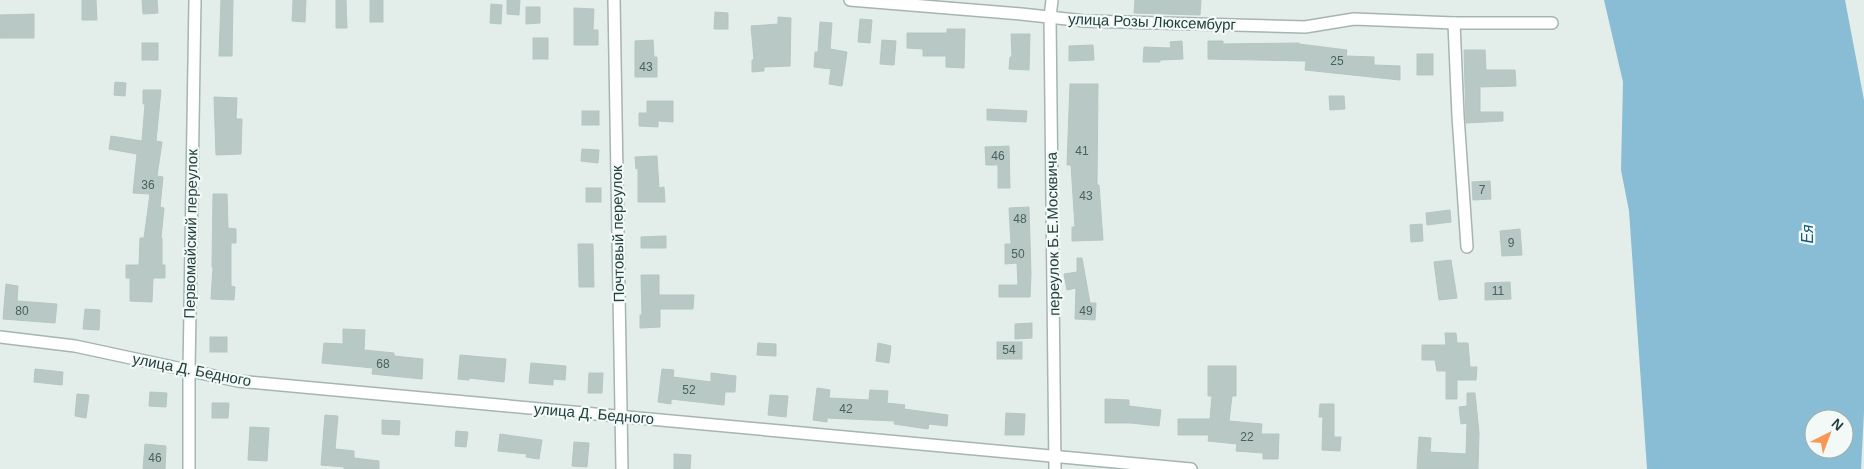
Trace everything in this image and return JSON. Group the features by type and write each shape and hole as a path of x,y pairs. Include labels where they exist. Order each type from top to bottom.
{"street":[{"name":"Первомайский переулок","path":"189,469 195,0"},
{"name":"Почтовый переулок","path":"614,0 622,469"},
{"name":"улица Розы Люксембург","path":"850,0 1085,21 1305,27 1354,19 1454,23 1552,23"},
{"name":"переулок Б.Е.Москвича","path":"1052,0 1050,17 1055,469"},
{"path":"1454,23 1467,248"},
{"name":"улица Д. Бедного","path":"0,337 75,346 238,381 1191,469"}],"water":[{"name":"Ея","path":"1604,0 1845,0 1864,100 1864,412 1861,469 1647,469 1629,211 1621,170 1623,82"}],"building":[{"path":"82,0 96,0 97,20 82,20"},
{"path":"142,0 157,0 158,13 143,14"},
{"path":"221,0 233,0 232,56 219,56"},
{"path":"293,0 306,0 305,22 292,21"},
{"path":"336,0 346,0 347,28 336,28"},
{"path":"370,0 383,0 383,22 370,22"},
{"path":"507,0 520,0 519,15 507,14"},
{"path":"1135,0 1201,0 1200,15 1134,13"},
{"path":"491,4 502,5 501,24 490,23"},
{"path":"526,7 540,7 540,23 526,24"},
{"path":"574,8 594,9 593,30 598,30 598,45 574,45"},
{"path":"715,12 728,13 728,29 714,29"},
{"path":"34,14 34,38 0,38 0,15"},
{"path":"778,17 791,18 790,66 764,67 764,71 752,72 752,60 754,60 751,26 778,24"},
{"path":"860,19 872,20 870,43 858,42"},
{"path":"820,22 832,23 830,49 847,52 842,86 829,84 831,69 814,67 815,52 818,52"},
{"path":"947,29 965,29 964,68 946,67 946,56 923,56 923,49 907,48 907,33 947,33"},
{"path":"1011,34 1030,34 1029,70 1009,69 1010,57 1012,57"},
{"path":"533,38 548,38 548,59 533,59"},
{"path":"653,40 654,57 657,57 657,77 635,77 635,41"},
{"path":"882,40 896,41 894,65 880,64"},
{"path":"1182,41 1183,59 1143,62 1144,47 1171,48 1170,42"},
{"path":"1208,41 1223,41 1223,44 1299,43 1347,50 1346,56 1374,57 1374,65 1400,66 1400,80 1305,70 1306,61 1208,59"},
{"path":"142,43 158,43 158,60 142,60"},
{"path":"1093,45 1094,60 1069,61 1069,46"},
{"path":"1464,50 1485,50 1486,70 1515,70 1516,86 1480,87 1480,112 1503,112 1503,121 1466,123"},
{"path":"1417,54 1433,54 1433,75 1417,75"},
{"path":"115,82 126,83 125,96 114,95"},
{"path":"1070,84 1098,84 1097,185 1099,185 1103,240 1072,241 1072,227 1075,227 1071,165 1067,165"},
{"path":"143,90 161,90 156,141 162,142 157,176 163,177 160,207 164,208 161,238 162,265 165,265 165,278 153,278 152,302 130,301 130,278 126,278 126,265 139,265 140,238 144,238 150,194 133,193 137,154 109,149 111,136 142,141 145,104 143,104"},
{"path":"1329,96 1344,96 1345,109 1330,110"},
{"path":"214,97 237,98 236,119 242,119 241,154 216,155"},
{"path":"647,101 673,101 673,122 658,121 658,127 639,126 639,113 647,113"},
{"path":"987,109 1027,111 1026,122 987,120"},
{"path":"582,111 599,111 599,125 582,125"},
{"path":"1009,146 1010,188 998,188 998,165 986,165 985,147"},
{"path":"582,149 599,150 598,163 581,161"},
{"path":"657,156 659,188 664,187 665,202 638,202 638,168 636,169 635,157"},
{"path":"1490,181 1491,199 1473,200 1472,182"},
{"path":"586,188 601,188 601,202 586,202"},
{"path":"213,194 227,194 228,228 236,229 236,243 231,243 231,286 235,287 234,300 211,299"},
{"path":"1029,207 1030,297 999,297 999,285 1018,285 1017,263 1005,264 1005,244 1011,244 1009,208"},
{"path":"1450,210 1451,222 1427,225 1426,213"},
{"path":"1422,224 1423,241 1411,242 1410,225"},
{"path":"1520,229 1522,255 1502,256 1500,231"},
{"path":"666,236 666,248 641,248 641,237"},
{"path":"578,244 593,244 594,287 579,287"},
{"path":"1077,258 1082,258 1090,303 1096,303 1095,320 1075,319 1076,288 1067,290 1064,274 1077,272"},
{"path":"1451,260 1457,298 1439,300 1434,262"},
{"path":"641,275 659,275 659,295 694,295 693,309 660,309 660,327 640,328 640,315 642,315"},
{"path":"1510,282 1511,299 1485,300 1485,283"},
{"path":"6,284 18,286 17,301 57,304 55,323 3,319"},
{"path":"85,309 100,310 99,330 83,329"},
{"path":"1032,323 1032,338 1015,339 1015,324"},
{"path":"343,329 365,330 364,350 394,353 394,356 423,359 422,379 372,374 373,368 322,363 324,343 343,344"},
{"path":"1445,333 1456,333 1457,343 1468,343 1470,367 1477,367 1476,380 1457,380 1457,399 1446,399 1446,371 1437,371 1435,360 1422,360 1422,345 1446,345"},
{"path":"210,337 227,337 227,352 210,352"},
{"path":"997,342 1022,342 1022,359 997,359"},
{"path":"758,343 776,344 776,356 757,355"},
{"path":"878,343 891,346 889,363 876,361"},
{"path":"460,355 506,359 504,382 469,378 469,380 458,379"},
{"path":"531,363 566,366 565,380 553,379 553,385 529,383"},
{"path":"1208,366 1236,366 1236,396 1232,396 1229,421 1262,424 1261,434 1279,434 1278,459 1263,459 1263,453 1236,451 1237,444 1208,441 1209,435 1178,435 1178,419 1210,419 1212,396 1208,396"},
{"path":"35,369 63,372 62,385 34,382"},
{"path":"662,369 674,370 673,377 711,382 711,373 736,376 735,392 725,392 724,405 671,399 671,404 658,402"},
{"path":"589,373 603,373 602,393 588,393"},
{"path":"817,388 830,390 829,398 869,400 870,390 888,391 887,403 905,405 904,409 948,415 947,426 929,424 928,429 894,424 895,421 827,418 827,422 813,420"},
{"path":"150,392 167,393 166,407 149,406"},
{"path":"1467,393 1475,393 1479,433 1478,469 1417,469 1419,437 1431,438 1430,452 1466,454 1467,423 1461,424 1459,407 1467,406"},
{"path":"77,394 89,395 86,418 75,416"},
{"path":"770,395 788,396 786,417 768,415"},
{"path":"1105,399 1129,400 1129,406 1161,410 1159,426 1105,423"},
{"path":"212,403 229,403 228,418 212,418"},
{"path":"1320,404 1334,404 1334,437 1341,437 1340,451 1322,450 1323,417 1319,417"},
{"path":"1006,413 1025,414 1024,435 1005,435"},
{"path":"325,415 338,416 335,449 354,451 354,458 379,461 379,469 344,469 344,467 321,465"},
{"path":"382,420 400,421 399,435 382,434"},
{"path":"250,427 269,428 267,461 248,460"},
{"path":"456,431 468,432 466,447 455,446"},
{"path":"500,434 542,440 539,459 526,457 527,454 498,451"},
{"path":"574,442 589,443 587,467 572,466"},
{"path":"145,444 166,446 165,469 143,469"},
{"path":"674,454 691,455 690,469 674,469"}]}
